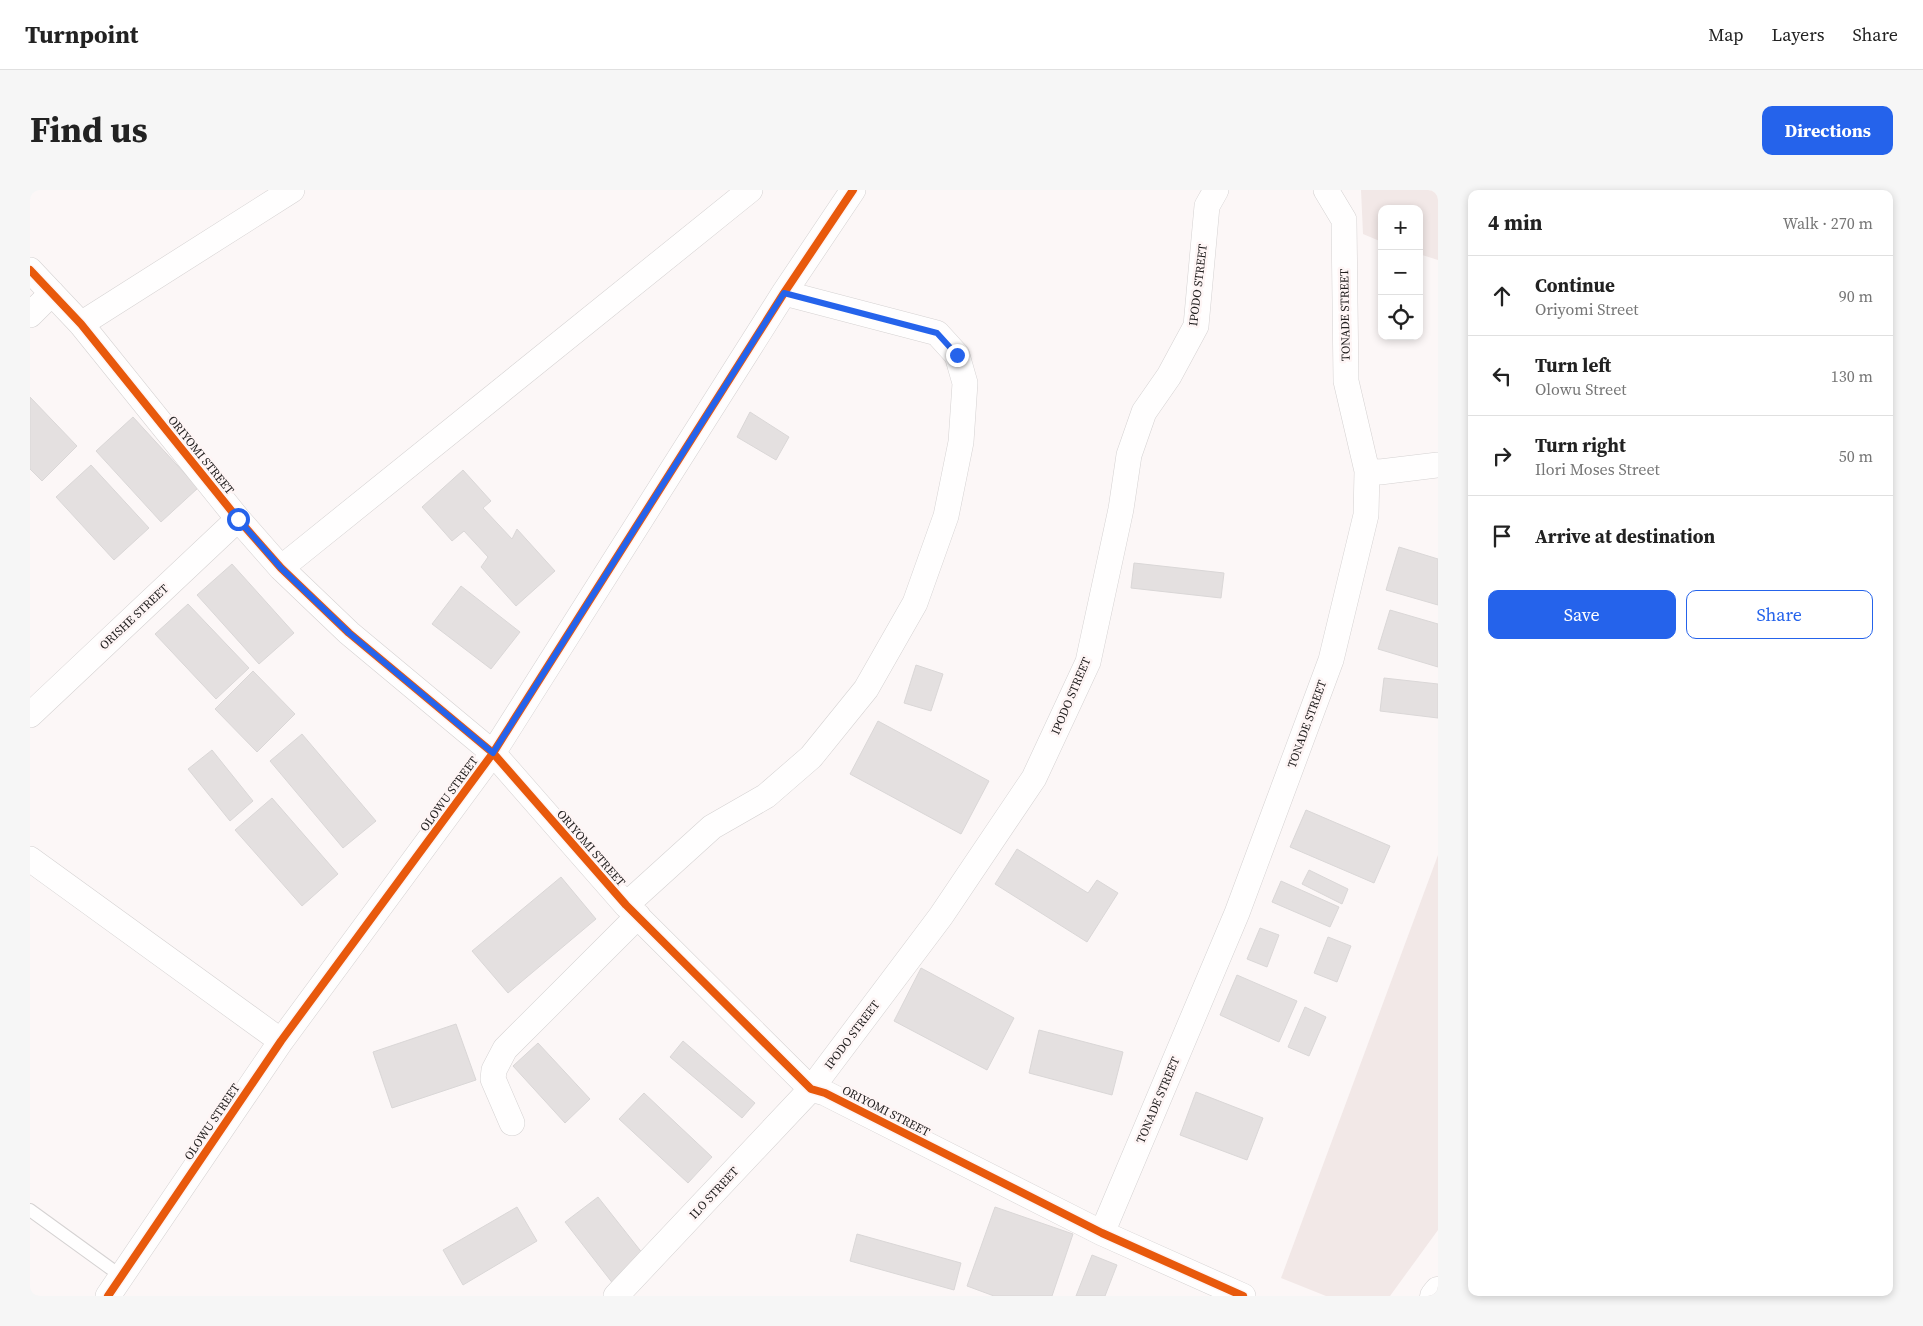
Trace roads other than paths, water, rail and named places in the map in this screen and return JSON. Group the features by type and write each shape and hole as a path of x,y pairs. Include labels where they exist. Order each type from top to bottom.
{"main road":[{"path":"1434,1296 1438,1291"}],"street":[{"path":"82,324 292,190"},
{"path":"281,568 750,190"},
{"name":"OLOWU STREET","path":"115,1286 281,1041 493,753 784,293 853,190"},
{"name":"IPODO STREET","path":"811,1089 941,916 1034,778 1088,662 1121,510 1129,455 1144,412 1168,376 1196,326 1207,206 1216,190"},
{"name":"TONADE STREET","path":"1102,1233 1237,913 1331,660 1366,515 1368,471 1346,381 1344,220 1326,190"},
{"name":"ORIYOMI STREET","path":"30,270 82,324 238,519 281,568 349,633 493,753 632,910 811,1089 825,1093 1102,1233 1243,1296"},
{"path":"30,315 52,293"},
{"path":"512,1123 493,1079 494,1070 505,1049 632,910 712,827 766,796 812,757 866,688 915,603 946,516 961,442 965,384 957,355 937,333 784,293"},
{"path":"1368,471 1380,472 1438,465"},
{"name":"ORISHE STREET","path":"30,715 238,519"},
{"path":"30,859 281,1041"},
{"name":"ILO STREET","path":"616,1296 811,1089"}],"lane":[{"path":"30,1210 115,1286"}]}
